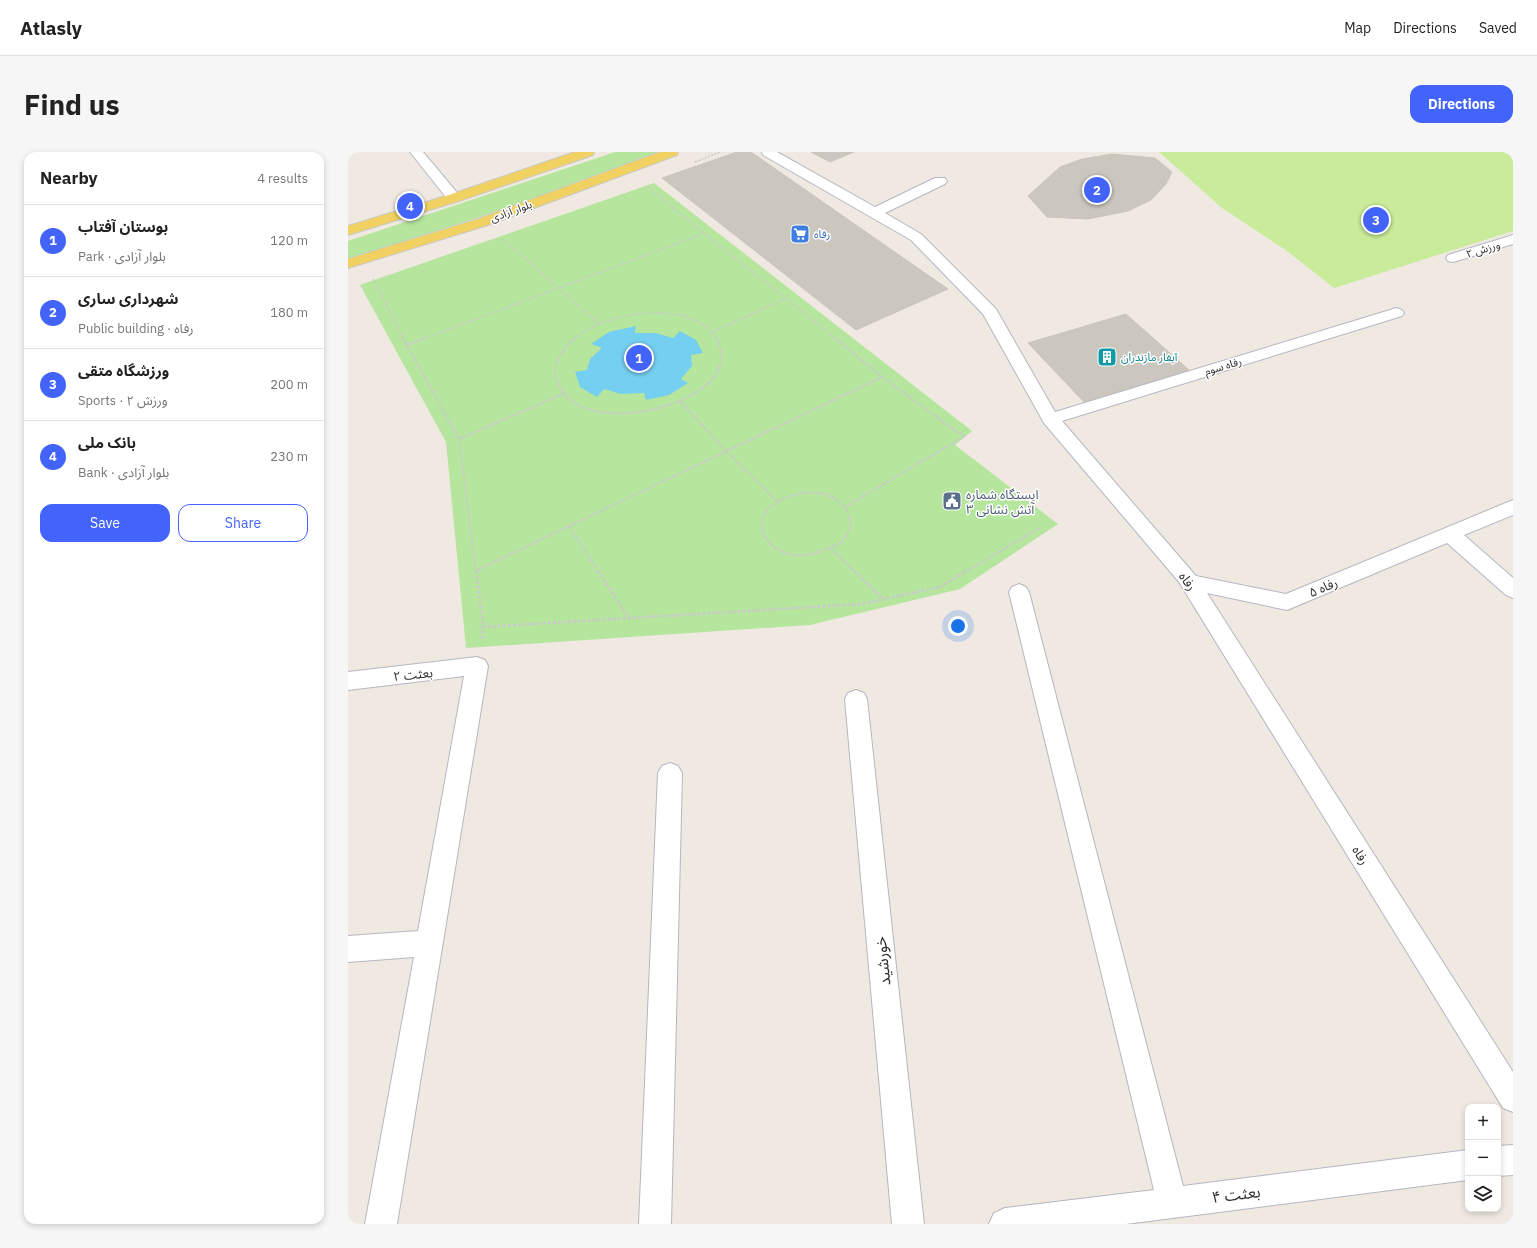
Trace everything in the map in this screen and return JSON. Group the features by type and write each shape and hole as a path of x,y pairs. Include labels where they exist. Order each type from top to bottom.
{"main road":[{"path":"348,231 454,198 588,152"},
{"name":"بلوار آزادی","path":"348,264 483,222 672,152"}],"street":[{"path":"416,152 454,198"},
{"name":"رفاه","path":"768,152 916,238 990,312 1050,419 1190,582 1513,1098"},
{"path":"874,213 940,181"},
{"name":"ورزش ۲","path":"1453,258 1513,239"},
{"name":"رفاه سوم","path":"1050,419 1396,313"},
{"name":"رفاه ۵","path":"1190,582 1287,602 1513,507"},
{"path":"1450,534 1513,590"},
{"path":"1019,592 1172,1202"},
{"path":"381,1224 477,666"},
{"name":"بعثت ۲","path":"348,681 477,666"},
{"name":"خورشید","path":"856,698 908,1224"},
{"path":"655,1224 670,773"},
{"path":"348,949 429,943"},
{"path":"1501,1161 1513,1160"},
{"name":"بعثت ۴","path":"1005,1224 1465,1165"}],"path":[{"path":"643,183 702,234 835,337 882,377 957,432 965,436 845,507"},
{"path":"483,222 599,324"},
{"path":"407,345 702,234"},
{"path":"373,278 407,345 459,439 477,570 483,627 477,666"},
{"path":"712,332 785,299"},
{"path":"661,313 691,318 712,332 718,338 722,355 718,370 704,387 690,396 663,408 639,412 609,413 590,409 568,398 555,379 555,363 566,346 581,333 605,321 633,314 661,313"},
{"path":"477,570 728,452 882,377"},
{"path":"459,439 564,393"},
{"path":"680,401 777,501"},
{"path":"800,493 815,493 829,496 845,507 850,516 850,526 846,537 841,543 819,554 803,556 787,554 774,549 765,540 762,534 761,524 765,513 777,501 785,497 800,493"},
{"path":"569,526 630,619"},
{"path":"483,627 860,604 940,587 1041,527"},
{"path":"831,549 883,599"}],"green space":[{"path":"615,152 664,152 507,208 348,259 348,241"},
{"path":"1159,152 1513,152 1513,231 1334,288 1287,251 1222,208"},
{"path":"654,183 972,431 955,445 1058,524 960,589 810,625 466,648 446,442 360,285"}],"water":[{"path":"636,326 635,333 656,333 673,338 680,331 696,340 703,353 691,355 692,366 681,379 688,383 669,395 646,400 644,393 621,394 604,389 597,397 580,387 575,372 587,370 590,359 602,348 591,344 609,332"}],"building":[{"name":"رفاه","path":"737,152 751,152 948,289 856,330 662,178"},
{"path":"811,152 854,152 830,162"},
{"path":"1112,154 1155,158 1172,172 1166,184 1151,200 1128,211 1088,219 1047,217 1028,196 1060,167 1082,159"},
{"name":"آبفار مازندران","path":"1126,314 1189,370 1084,402 1028,343"}],"place":[{"name":"شهرداری ساری","path":"1097,190"},
{"name":"بانک ملی","path":"410,206"},
{"name":"ورزشگاه متقی","path":"1376,220"},
{"name":"رفاه","path":"800,234"},
{"name":"آبفار مازندران","path":"1107,357"},
{"name":"بوستان آفتاب","path":"639,358"},
{"name":"ایستگاه شماره ۳ آتش نشانی","path":"952,501"}]}
